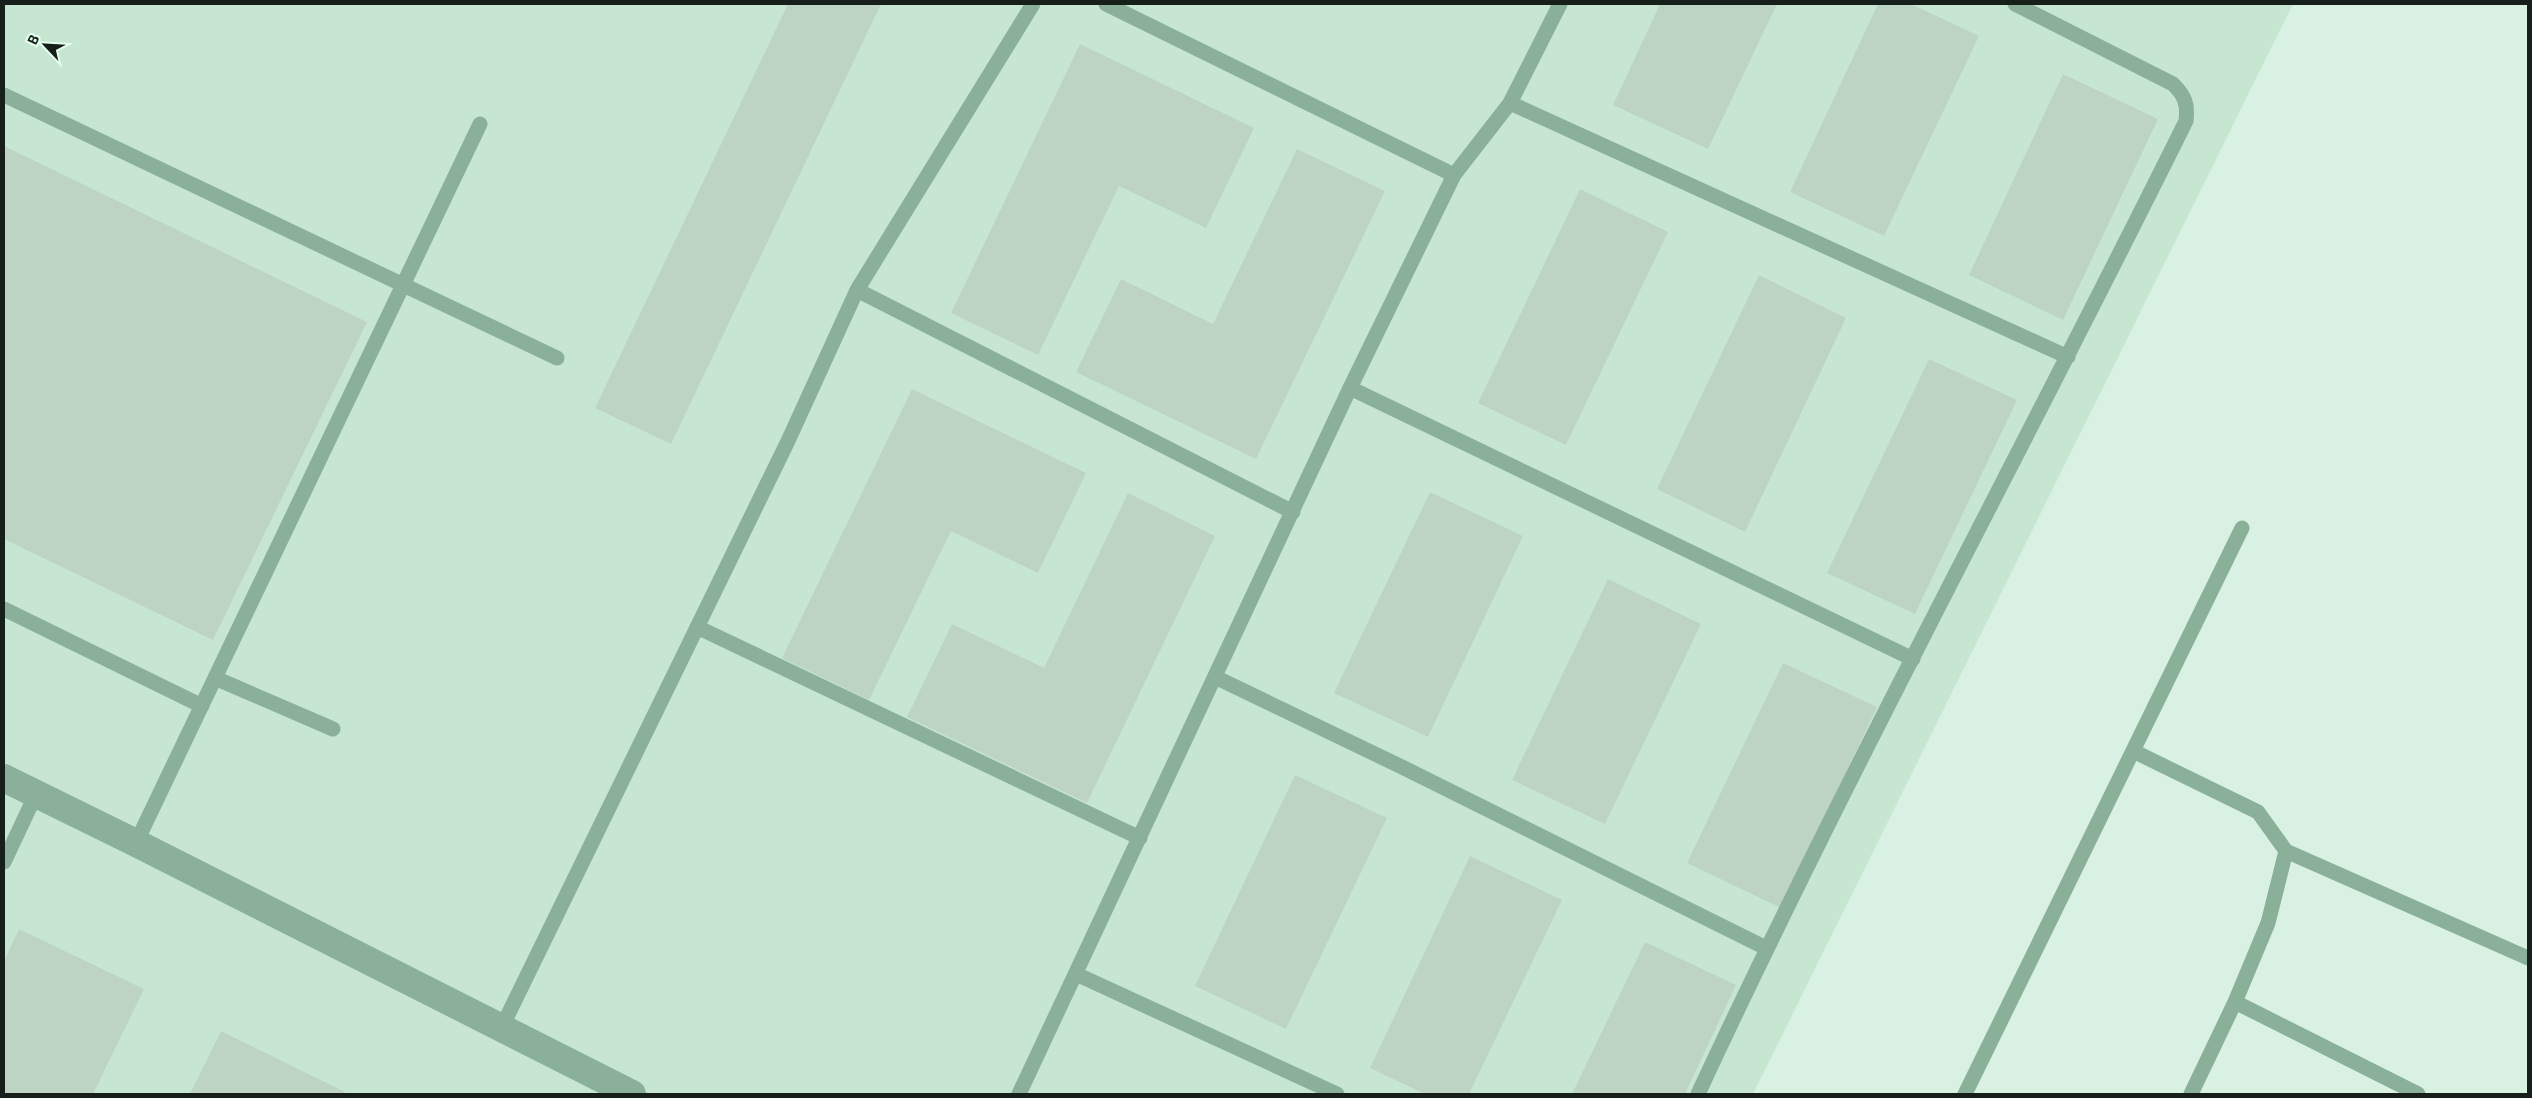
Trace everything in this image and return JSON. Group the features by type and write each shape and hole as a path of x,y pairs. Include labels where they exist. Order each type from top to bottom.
{"street":[{"path":"4,778 632,1094"}],"lane":[{"path":"502,1027 788,441 857,290 1033,4"},
{"path":"1106,4 1454,176"},
{"path":"1019,1094 1350,388 1454,176 1510,103 1560,4"},
{"path":"1698,1094 1766,948 2186,121 2188,106 2184,94 2174,84 2015,4"},
{"path":"4,95 402,286 557,358"},
{"path":"1510,103 2068,356"},
{"path":"136,843 480,124"},
{"path":"857,290 1293,512"},
{"path":"1350,388 1912,659"},
{"path":"1965,1094 2242,528"},
{"path":"4,609 202,706"},
{"path":"697,627 1140,838"},
{"path":"1215,677 1402,767 1766,948"},
{"path":"215,678 333,729"},
{"path":"2133,751 2258,812 2286,851 2528,958"},
{"path":"4,862 36,794"},
{"path":"2191,1094 2235,1002 2268,923 2286,851"},
{"path":"1076,974 1337,1094"},
{"path":"2235,1002 2418,1094"}],"shaded area":[{"path":"4,4 2293,4 1753,1094 4,1094"}],"building":[{"path":"788,4 881,4 671,444 595,408"},
{"path":"1660,4 1777,4 1708,149 1613,105"},
{"path":"1878,4 1911,4 1979,36 1884,236 1790,192"},
{"path":"1080,44 1254,128 1206,228 1119,186 1038,355 951,313"},
{"path":"2063,74 2158,119 2063,320 1969,275"},
{"path":"4,146 367,322 213,640 4,539"},
{"path":"1297,149 1385,191 1256,459 1076,372 1121,279 1213,324"},
{"path":"1580,189 1668,232 1566,445 1478,403"},
{"path":"1759,275 1846,318 1745,532 1657,489"},
{"path":"1929,359 2017,400 1915,614 1827,573"},
{"path":"912,389 1086,473 1038,573 951,531 869,700 782,658"},
{"path":"1430,492 1523,536 1428,737 1334,693"},
{"path":"1128,493 1215,536 1087,803 907,717 952,624 1044,668"},
{"path":"1608,579 1701,624 1605,824 1512,780"},
{"path":"1783,663 1877,707 1781,908 1687,863"},
{"path":"1295,775 1387,818 1286,1029 1195,986"},
{"path":"1470,856 1562,900 1469,1094 1425,1094 1370,1068"},
{"path":"19,929 144,989 93,1094 4,1094 4,961"},
{"path":"1645,942 1736,985 1685,1094 1572,1094"},
{"path":"221,1031 345,1092 344,1094 190,1094"}]}
